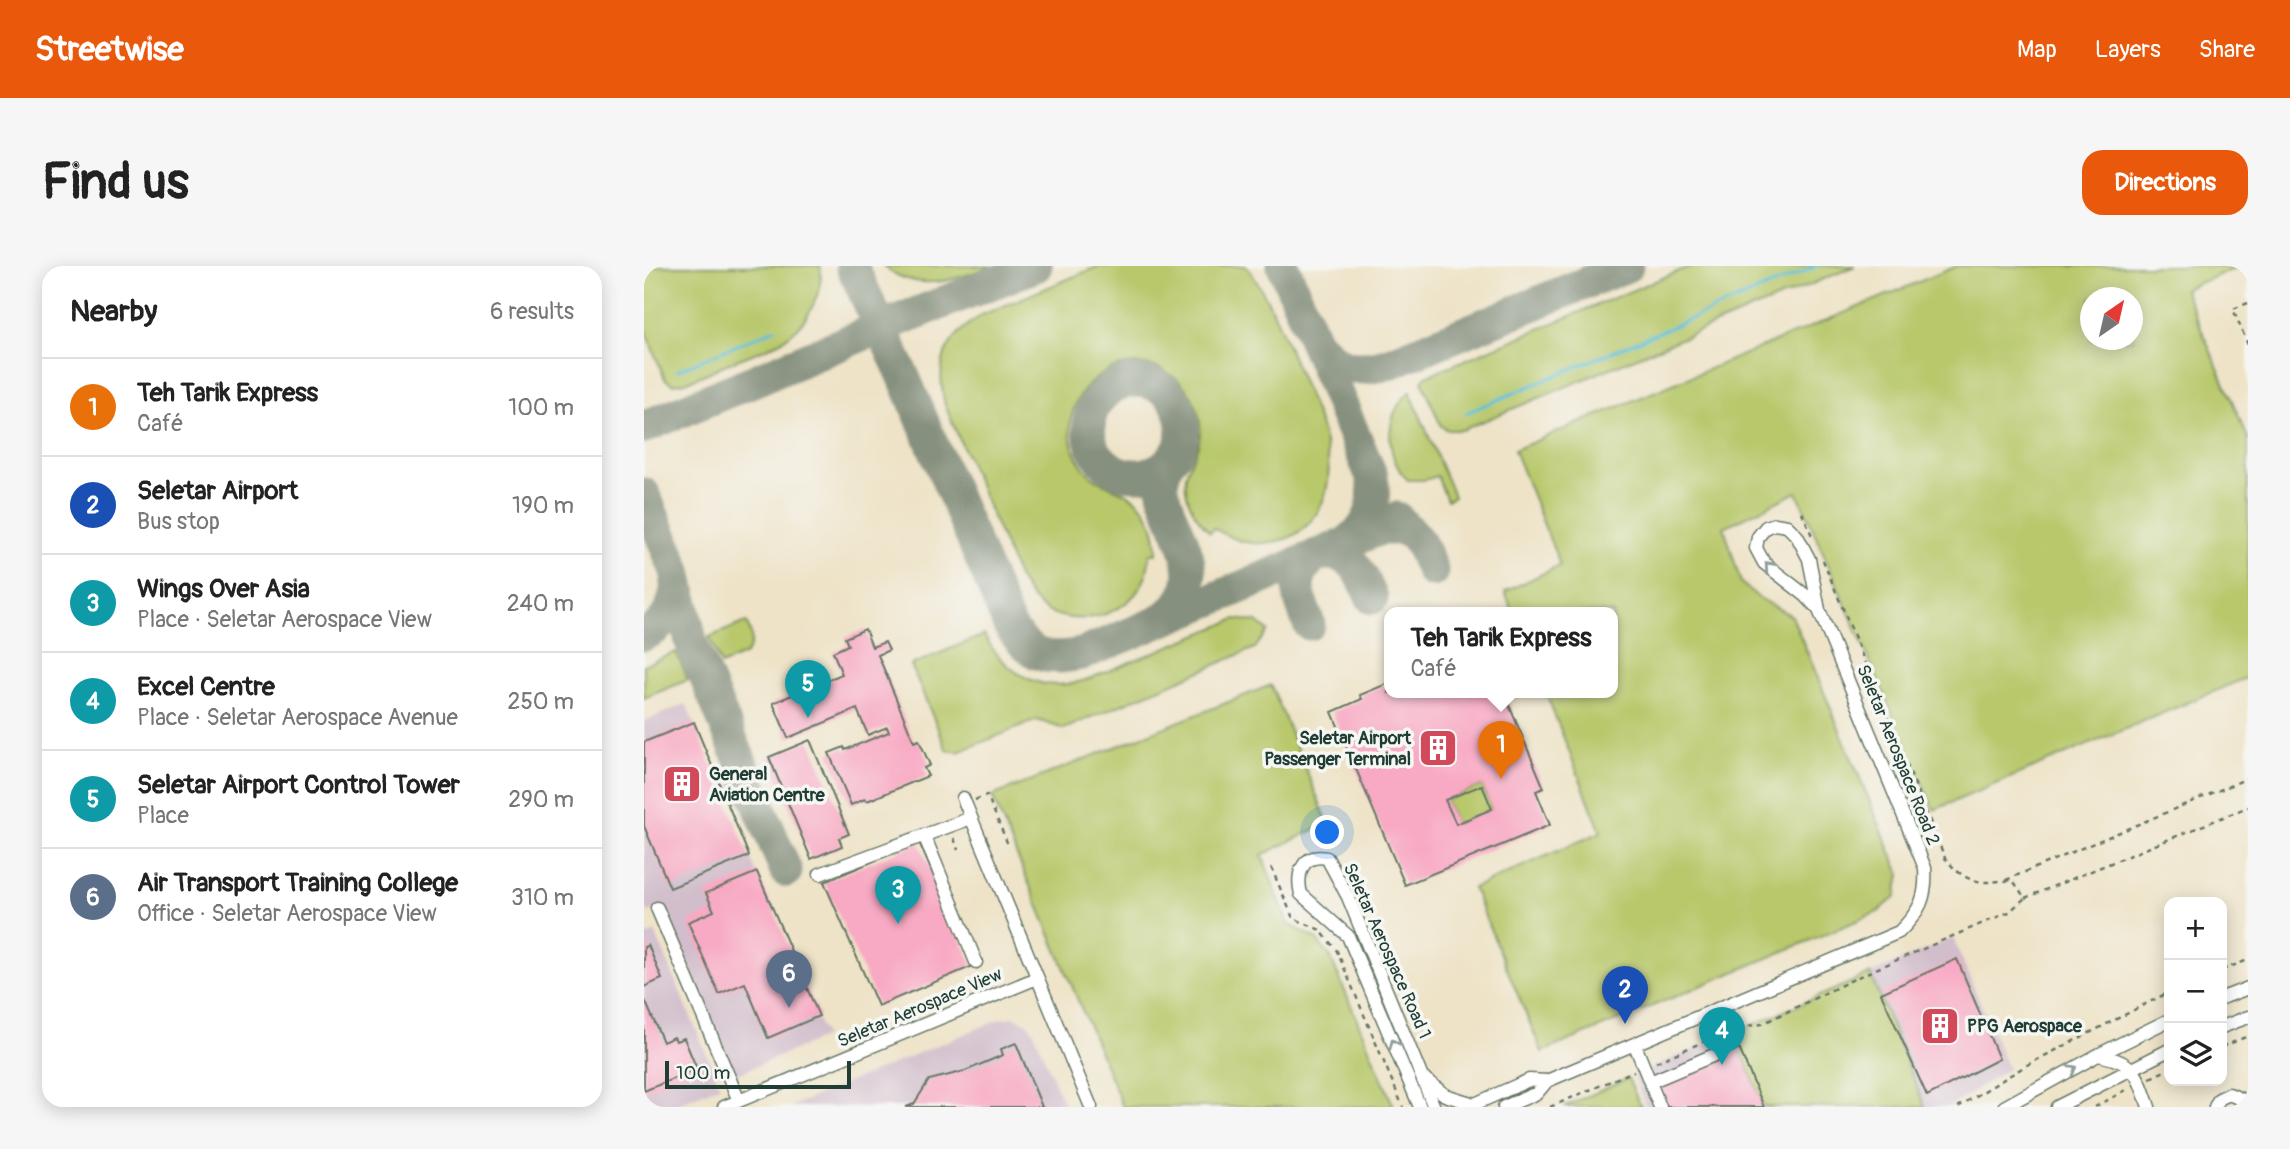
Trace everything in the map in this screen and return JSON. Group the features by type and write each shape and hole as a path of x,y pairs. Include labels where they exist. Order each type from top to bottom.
{"street":[{"name":"Seletar Aerospace Road 2","path":"1635,1045 1899,932 1915,915 1923,898 1925,868 1819,610 1809,559 1797,536 1787,526 1775,524 1766,527 1758,537 1756,548 1764,563 1805,595 1819,610"},
{"path":"964,801 1091,1107"},
{"path":"821,874 971,818"},
{"path":"924,835 976,962"},
{"name":"Seletar Aerospace Road 1","path":"1420,1107 1379,989 1348,897 1326,858 1309,860 1302,865 1299,872 1301,894 1348,936 1379,989 1434,1107"},
{"path":"657,908 739,1101"},
{"name":"Seletar Aerospace View","path":"724,1107 1037,978"},
{"path":"2227,996 2248,988"},
{"path":"2227,1025 2248,1017"},
{"path":"2004,1107 2164,1022"},
{"path":"1504,1107 1537,1093 1547,1082 1635,1045 1660,1107"},
{"path":"2057,1107 2164,1052"},
{"path":"1650,1082 1719,1053"},
{"path":"2098,1055 2118,1059 2131,1068 2149,1107"},
{"path":"1422,1077 1445,1095 1471,1106 1529,1080 1547,1082"},
{"path":"2217,1103 2229,1094 2248,1102"}],"path":[{"path":"2248,303 2233,309 2248,345"},
{"path":"1802,512 1817,547"},
{"path":"1822,558 1945,858 1958,874 1970,880 2006,880 2248,778"},
{"path":"964,801 987,795 1009,847"},
{"path":"1550,1107 1738,1027 1762,1024 1862,975 2009,912 2025,898 2248,807"},
{"path":"1271,867 1293,918 1320,930 1337,951 1403,1107"},
{"path":"2006,880 2014,882 2025,898"},
{"path":"2227,968 2248,960"},
{"path":"1958,1107 2027,1065 2164,995"},
{"path":"2227,1045 2248,1036"}],"shaded area":[{"path":"686,704 825,1037 735,1075 664,906 648,912 644,903 644,721"},
{"path":"655,932 720,1086 670,1107 644,1107 644,937"},
{"name":"PPG Aerospace","path":"1953,938 2008,1069 1949,1107 1925,1107 1870,974"},
{"path":"1014,1017 1026,1022 1033,1030 1065,1107 790,1107 1000,1019"},
{"path":"1734,1033 1764,1107 1646,1107 1633,1075"}],"green space":[{"path":"644,266 820,266 821,278 809,313 800,325 779,342 699,377 673,384 665,379 644,328"},
{"path":"884,266 991,266 950,280 923,282 896,275"},
{"path":"1099,266 1246,266 1274,314 1311,401 1324,439 1328,477 1325,495 1317,513 1303,529 1290,537 1257,543 1231,538 1214,528 1210,532 1195,513 1186,492 1186,476 1200,433 1196,405 1192,397 1180,382 1157,368 1134,364 1112,369 1093,381 1079,398 1071,420 1072,443 1083,467 1092,476 1132,497 1145,510 1153,526 1157,554 1150,554 1144,580 1126,603 1099,616 1069,618 1041,607 1018,577 945,405 942,364 951,343 959,333 982,315"},
{"path":"1691,266 1855,266 1462,430 1448,430 1441,426 1422,381 1426,376"},
{"path":"1957,266 2241,266 2184,289 2248,438 2248,677 1934,810 1797,492 1724,527 1741,583 1759,598 1792,616 1900,874 1896,896 1878,912 1542,1052 1473,888 1601,832 1548,698 1618,698 1618,607 1511,607 1505,592 1560,565 1514,450"},
{"path":"1410,392 1454,496 1447,500 1437,476 1425,480 1408,480 1395,460 1391,448 1392,423 1395,411"},
{"path":"1236,619 1257,622 1268,631 1255,648 1064,729 1037,720 958,752 947,750 911,665 984,635 1004,662 1029,679 1058,685 1074,683"},
{"path":"746,622 751,638 749,650 746,654 721,665 709,637"},
{"path":"676,652 688,680 644,698 644,665"},
{"path":"1271,685 1328,823 1262,855 1288,924 1315,938 1330,956 1394,1107 1123,1107 992,796"},
{"path":"1482,785 1492,809 1456,824 1445,800"},
{"path":"1870,974 1925,1107 1764,1107 1734,1033"},
{"path":"1628,1078 1641,1107 1564,1107"}],"building":[{"path":"865,629 872,647 885,642 889,650 878,655 914,742 919,740 930,765 924,768 928,776 851,805 829,753 844,747 845,750 889,732 887,727 868,735 857,709 788,738 773,703 842,674 833,652 848,645 845,638"},
{"name":"Seletar Airport Passenger Terminal","path":"1384,685 1384,698 1506,698 1544,788 1536,791 1550,825 1405,885 1332,712 1362,699 1360,695","holes":["1482,785 1492,809 1456,824 1445,800"]},
{"name":"General Aviation Centre","path":"694,722 749,856 670,888 644,826 644,742"},
{"path":"810,740 849,834 839,838 842,846 811,859 769,757"},
{"path":"919,842 973,966 878,1006 824,882"},
{"path":"757,872 819,1016 768,1038 745,983 719,994 688,922 714,911 706,893"},
{"path":"648,945 662,979 644,987 644,947"},
{"name":"PPG Aerospace","path":"1957,959 1999,1059 1927,1096 1881,993"},
{"path":"644,998 663,1042 674,1037 676,1041 684,1038 697,1069 644,1091"},
{"path":"1016,1043 1042,1107 906,1107 914,1104 929,1080 965,1071 1003,1055 1001,1049"},
{"path":"1739,1048 1764,1107 1666,1107 1656,1083"}],"waterway":[{"path":"1466,413 1817,266"},
{"path":"678,370 775,329"}],"taxiway":[{"path":"852,266 903,375 1009,625 1024,644 1040,654 1058,657 1082,654 1380,529 1400,529 1411,533"},
{"path":"644,427 881,327 1036,266"},
{"path":"1283,266 1372,477 1370,514 1361,530 1346,543"},
{"path":"1315,342 1339,363 1355,368 1375,367 1627,266"},
{"path":"1136,381 1154,384 1169,395 1180,410 1183,428 1180,446 1169,461 1154,472 1136,475 1118,472 1103,461 1092,446 1089,428 1092,410 1103,395 1118,384 1136,381"},
{"path":"1164,618 1177,606 1189,581 1187,554 1163,492 1162,480 1167,464"},
{"path":"644,494 676,571 691,642 786,871"},
{"path":"1397,518 1420,543 1432,571"},
{"path":"1309,624 1298,587 1302,571 1316,555 1338,555 1353,564 1372,598"},
{"path":"644,635 664,620 674,599 677,582"}],"place":[{"name":"Seletar Airport Control Tower","path":"808,718"},
{"name":"Seletar Airport Passenger Terminal","path":"1438,748"},
{"name":"Teh Tarik Express","path":"1501,779"},
{"name":"General Aviation Centre","path":"682,784"},
{"name":"Wings Over Asia","path":"898,924"},
{"name":"Air Transport Training College","path":"789,1008"},
{"name":"Seletar Airport","path":"1625,1024"},
{"name":"PPG Aerospace","path":"1940,1026"},
{"name":"Excel Centre","path":"1722,1065"}]}
